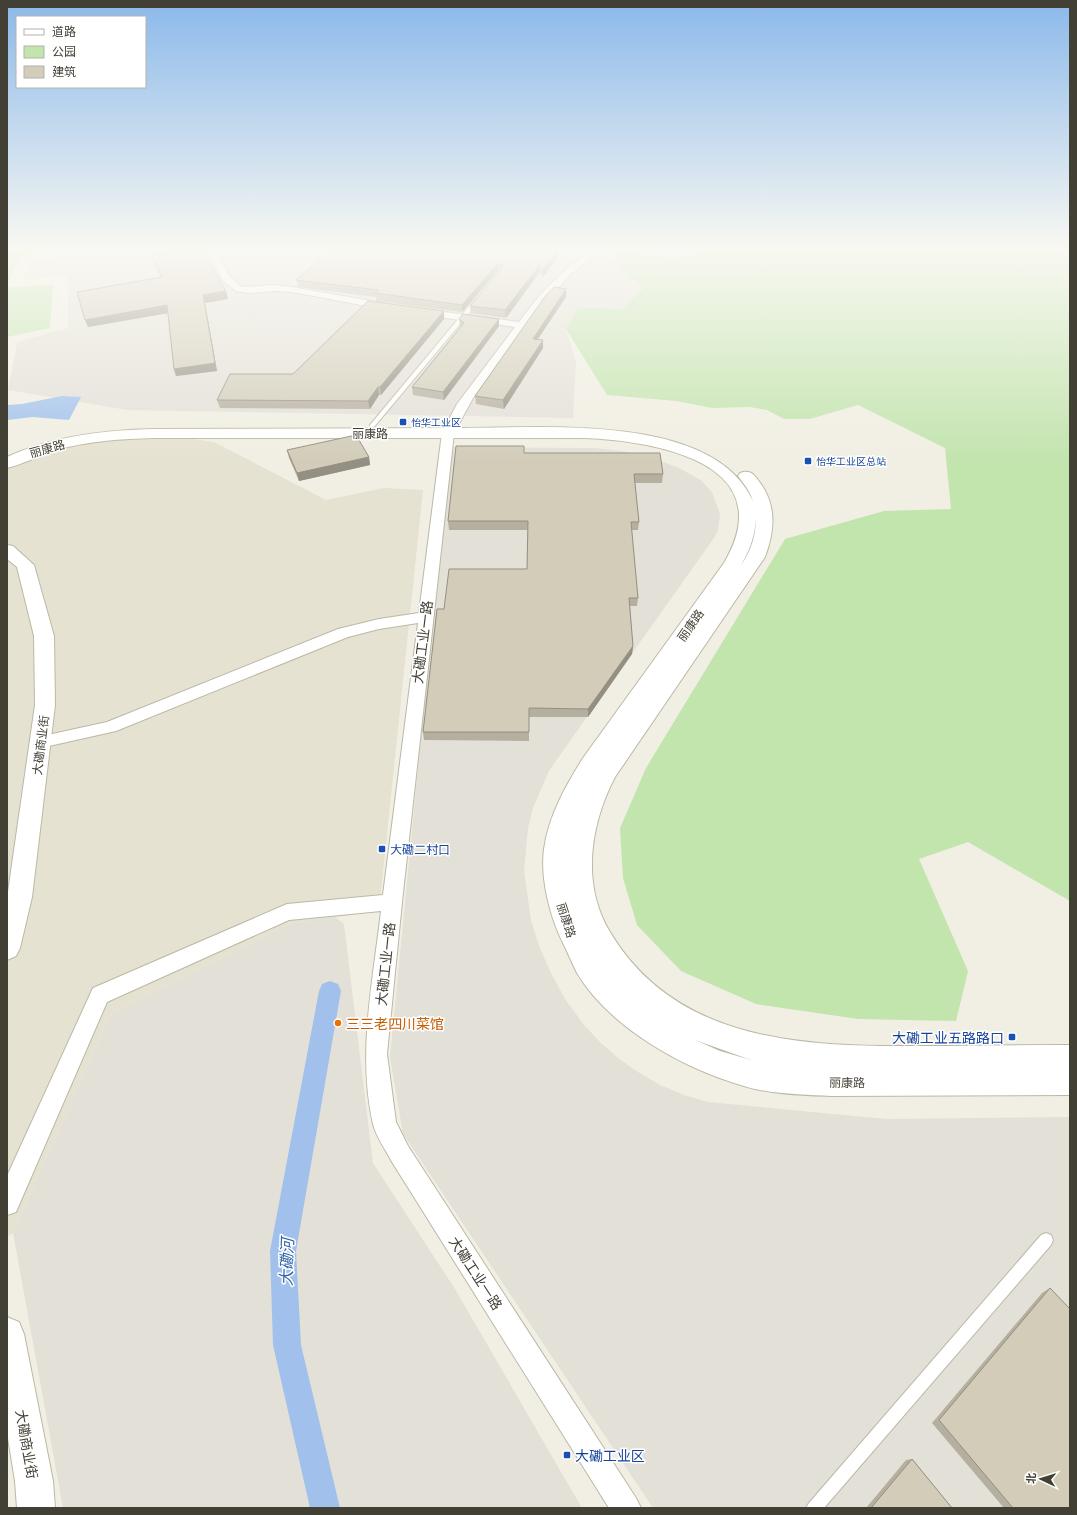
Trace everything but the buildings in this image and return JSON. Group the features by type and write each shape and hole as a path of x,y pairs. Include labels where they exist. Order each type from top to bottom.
{"street":[{"path":"491,321 523,325"},
{"path":"450,429 462,407 526,321"},
{"name":"丽康路","path":"7,455 64,436 114,429 372,426 597,434 634,437 662,443 693,454 716,467 733,481 747,502 747,530 738,555 582,777 569,802 560,829 556,870 558,891 563,913 580,955 610,994 636,1018 682,1048 720,1065 746,1073 806,1081 838,1082 1070,1081"},
{"name":"丽康路","path":"7,462 34,451 59,444 113,435 603,427 640,430 668,436 700,446 728,461 751,481 762,500 766,514 765,532 754,561 607,772 591,802 584,823 579,862 583,899 588,917 599,940 612,961 628,981 655,1003 692,1024 733,1042 790,1055 858,1060 1070,1059"},
{"name":"大磡工业一路","path":"450,429 425,617 376,1054 380,1096 386,1125 400,1154 626,1508"},
{"name":"大磡商业街","path":"7,550 25,565 44,636 45,705 20,897 7,948"},
{"path":"40,742 110,726 343,633 373,625 425,617"},
{"path":"7,1203 100,995 287,912 392,902"},
{"name":"大磡商业街","path":"7,1334 34,1481 36,1508"}],"lane":[{"path":"372,426 460,321"},
{"path":"814,1508 1046,1240"}],"shaded area":[{"path":"68,321 590,321 566,329 576,363 573,418 127,410 8,390 17,342 68,328"},
{"path":"188,438 214,442 326,500 384,488 423,490 379,911 292,923 110,1015 13,1233 7,1237 7,468 51,450 101,440"},
{"path":"452,447 594,448 622,451 649,457 677,467 701,480 712,492 720,514 718,530 714,538 549,771 533,808 528,828 524,871 531,920 539,946 565,999 584,1025 600,1042 618,1058 638,1072 660,1085 684,1095 708,1102 887,1119 1070,1117 1070,1508 653,1508 403,1134 390,1057 433,613"},
{"path":"335,917 344,924 373,1163 455,1289 582,1508 63,1508 13,1233 110,1015 292,923"}],"green space":[{"path":"7,321 51,321 50,328 7,337"},
{"path":"571,321 1070,321 1070,901 968,842 919,859 968,971 956,1021 858,1019 756,1004 681,971 637,925 623,878 620,828 646,768 785,539 884,511 951,509 945,448 858,405 810,419 784,419 767,410 750,407 712,408 676,401 607,395 566,329"}],"water":[{"path":"62,396 81,397 69,420 33,417 7,420 7,405 22,404"}],"waterway":[{"name":"大磡河","path":"325,1508 287,1345 283,1251 330,991"}],"place":[{"name":"怡华工业区","path":"403,422"},
{"name":"怡华工业区总站","path":"808,461"},
{"name":"大磡二村口","path":"382,849"},
{"name":"三三老四川菜馆","path":"338,1023"},
{"name":"大磡工业五路路口","path":"1012,1037"},
{"name":"大磡工业区","path":"567,1455"}]}
